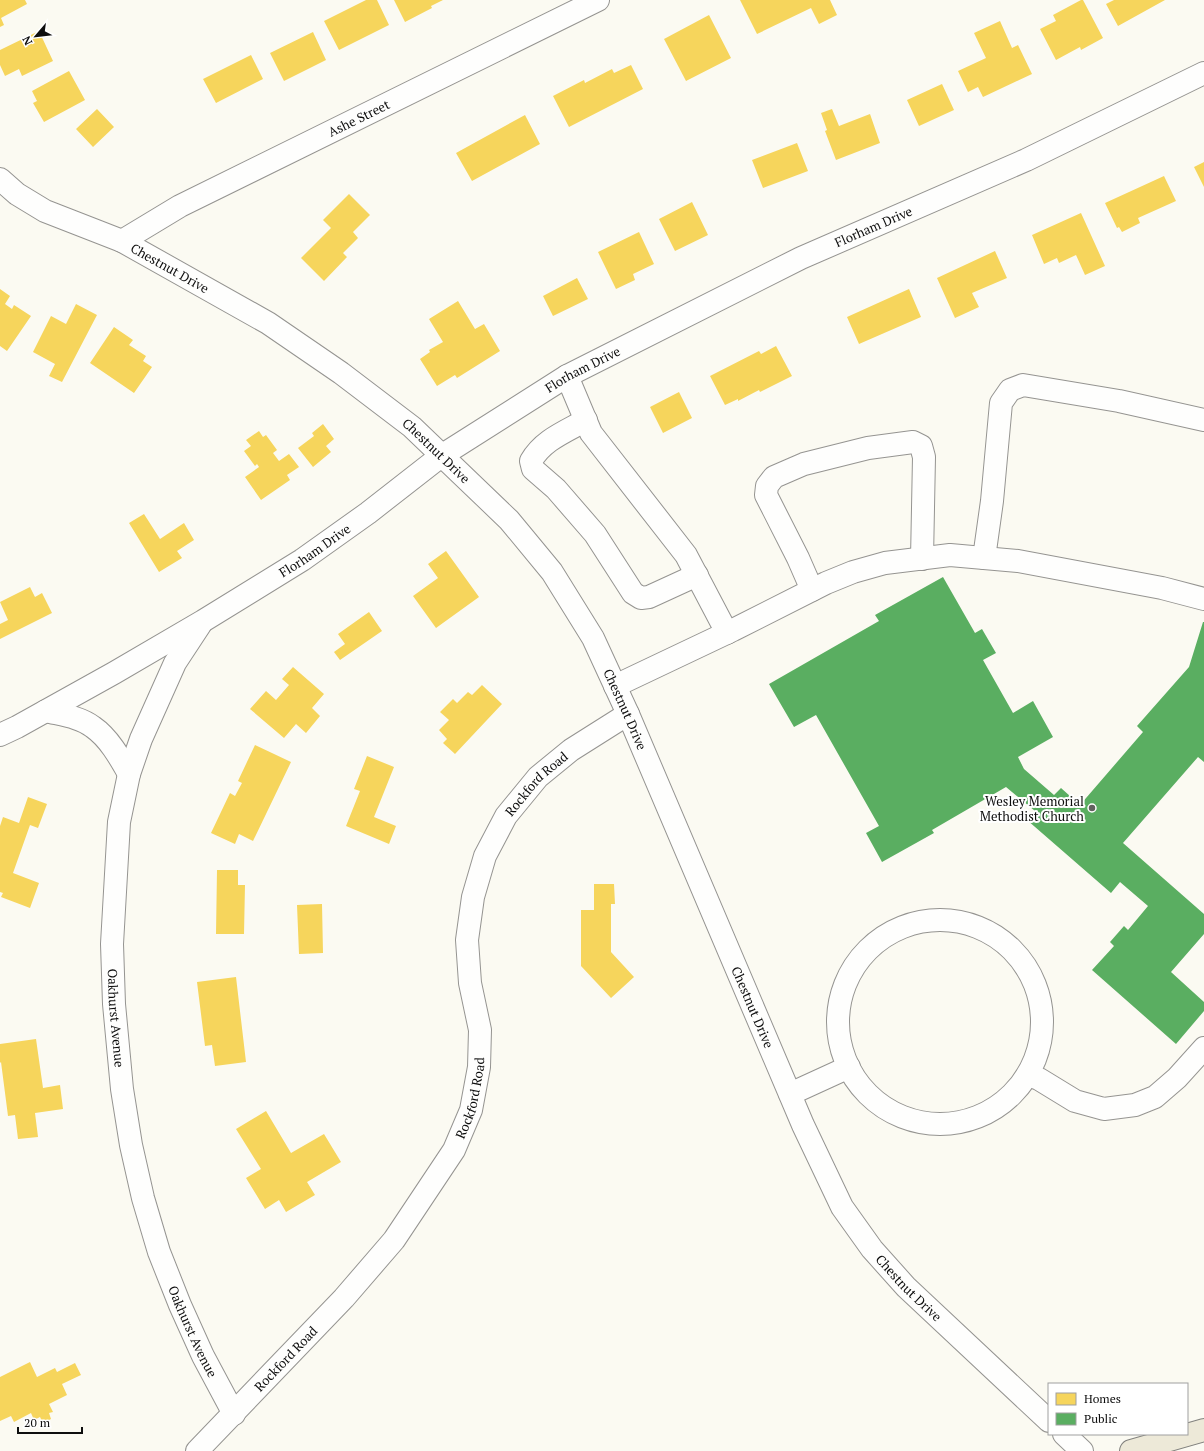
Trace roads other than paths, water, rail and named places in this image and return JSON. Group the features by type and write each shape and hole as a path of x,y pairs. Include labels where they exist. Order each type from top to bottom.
{"main road":[{"path":"1188,1435 1204,1430"},
{"path":"1131,1451 1187,1435"}],"street":[{"name":"Ashe Street","path":"122,241 180,206 598,0"},
{"name":"Florham Drive","path":"0,735 114,673 203,621 302,560 368,513 441,456 567,376 801,258 1026,160 1204,74"},
{"name":"Chestnut Drive","path":"0,179 17,194 45,211 122,241 268,323 341,373 412,427 509,520 552,572 593,638 628,714 790,1094 842,1207 872,1249 906,1287 1048,1419"},
{"path":"567,376 591,433 686,555 727,633"},
{"path":"984,558 992,501 1001,403 1010,390 1023,385 1119,401 1204,420"},
{"path":"586,420 544,444 536,452 531,461 533,469 556,489 595,534 633,593 641,598 649,597 697,576"},
{"path":"812,590 798,558 766,495 767,486 774,477 804,464 868,448 913,442 921,446 924,457 922,559"},
{"path":"615,686 727,633 826,583 853,572 885,563 950,555 1018,561 1162,588 1204,599"},
{"name":"Oakhurst Avenue","path":"203,621 175,663 141,739 129,774 119,822 112,944 114,1004 122,1089 131,1145 143,1198 159,1252 203,1356 234,1414"},
{"path":"46,711 75,718 94,727 114,748 129,774"},
{"name":"Rockford Road","path":"197,1451 344,1298 394,1240 454,1150 471,1110 479,1067 480,1030 470,983 468,940 473,897 485,856 506,816 538,777 571,750 628,714"},
{"path":"921,920 944,920 979,927 1008,946 1024,961 1033,979 1042,1007 1041,1042 1029,1075 1008,1100 980,1118 949,1125 916,1123 886,1110 861,1089 849,1067 845,1060 838,1028 841,996 854,966 878,940 898,928 921,920"},
{"path":"1029,1075 1039,1079 1075,1101 1104,1109 1135,1105 1155,1097 1177,1078 1204,1048"},
{"path":"790,1094 849,1067"},
{"path":"1065,1435 1082,1451"}],"place":[{"name":"Wesley Memorial Methodist Church","path":"1092,808"}]}
